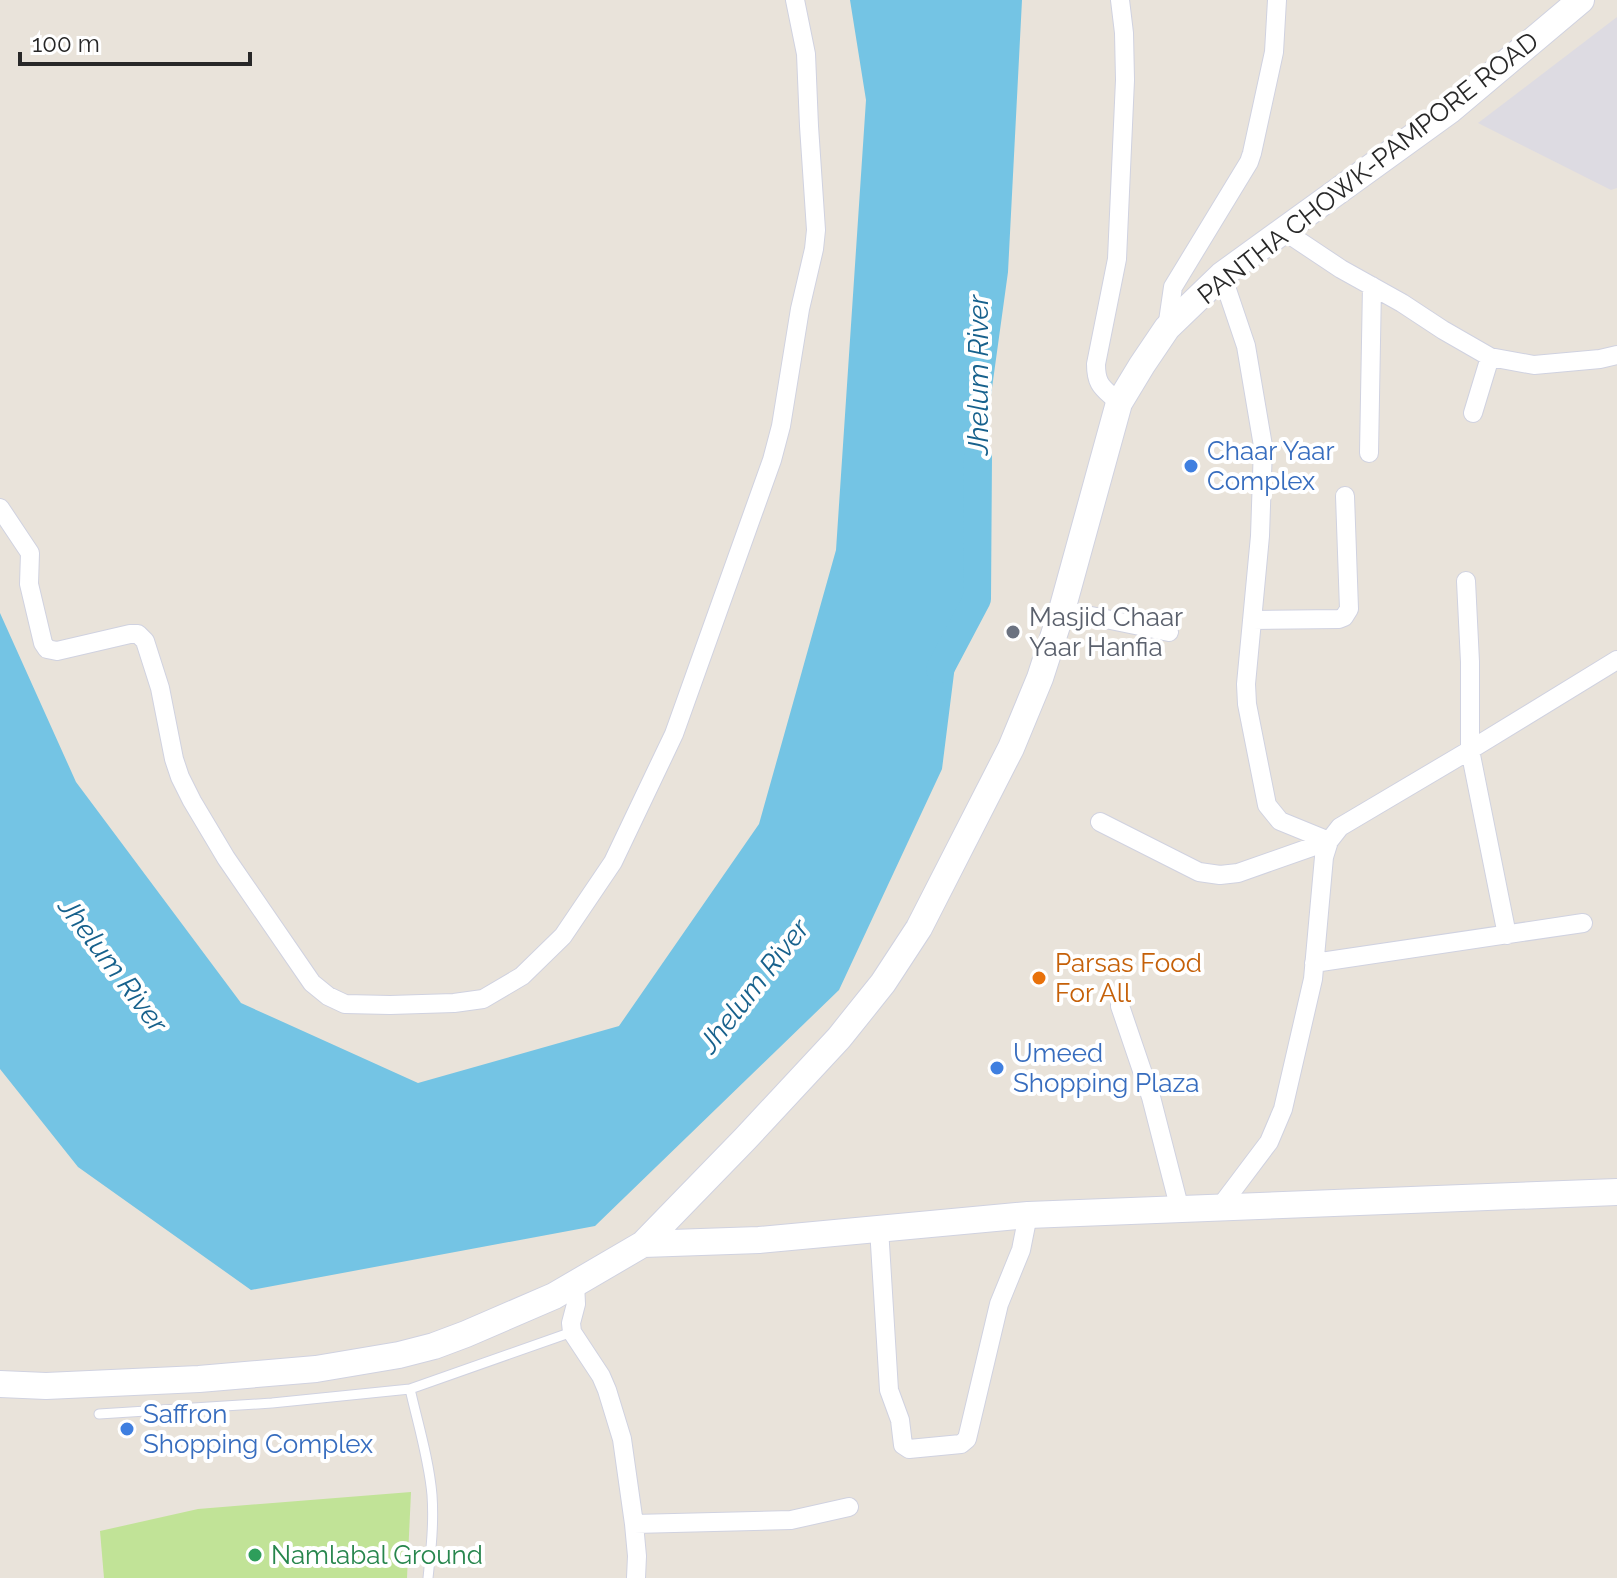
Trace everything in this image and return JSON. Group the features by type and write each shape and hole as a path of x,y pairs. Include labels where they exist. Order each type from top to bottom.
{"main road":[{"name":"PANTHA CHOWK-PAMPORE ROAD","path":"0,1384 46,1386 199,1379 316,1369 399,1355 466,1334 554,1296 643,1244 839,1038 883,983 919,928 1011,748 1040,678 1119,403 1167,328 1222,275 1449,111 1576,2"},
{"path":"643,1244 759,1240 1028,1215 1617,1192"}],"street":[{"path":"0,508 30,553 29,584 47,649 57,651 130,634 138,634 145,641 160,688 180,777 226,858 312,983 345,1004 454,1003 483,999 522,976 563,936 613,862 674,734 772,460 816,230 806,54 795,0"},
{"path":"1119,403 1099,384 1096,364 1117,259 1125,80 1120,0"},
{"path":"1167,328 1173,287 1249,162 1274,52 1277,0"},
{"path":"1284,231 1341,269 1490,357 1534,365 1617,355"},
{"path":"1222,275 1246,346 1263,446 1260,536 1246,684 1247,704 1267,805 1280,821 1329,841"},
{"path":"1369,453 1372,286"},
{"path":"1473,413 1490,357"},
{"path":"1252,620 1339,619 1347,614 1345,496"},
{"path":"1466,581 1470,750 1507,935"},
{"path":"1062,610 1169,632"},
{"path":"1220,1207 1269,1142 1277,1125 1313,979 1324,857 1329,841 1340,827 1617,660"},
{"path":"1100,822 1199,872 1220,875 1238,873 1329,841"},
{"path":"1314,963 1583,923"},
{"path":"1120,1006 1151,1097 1180,1210"},
{"path":"879,1228 889,1390 900,1420 903,1445 909,1449 961,1444 967,1439 999,1304 1021,1250 1028,1215"},
{"path":"575,1283 572,1332 607,1390 622,1439 634,1524 636,1578"},
{"path":"634,1524 791,1520 849,1507"}],"lane":[{"path":"99,1414 272,1403 410,1389 572,1332"},
{"path":"410,1389 432,1493 433,1530 428,1578"}],"shaded area":[{"path":"1617,17 1617,188 1611,190 1478,123"}],"green space":[{"name":"Namlabal Ground","path":"411,1492 407,1578 104,1578 100,1531 198,1509"}],"water":[{"path":"850,0 1022,0 1008,272 942,769 839,990 595,1226 251,1290 78,1167 0,1069 0,613 76,782 241,1003 418,1083 619,1026 759,824 836,550 866,100"}],"waterway":[{"name":"Jhelum River","path":"940,669 977,599 978,456"}],"place":[{"name":"Chaar Yaar Complex","path":"1191,466"},
{"name":"Masjid Chaar Yaar Hanfia","path":"1013,632"},
{"name":"Parsas Food For All","path":"1039,978"},
{"name":"Umeed Shopping Plaza","path":"997,1068"},
{"name":"Saffron Shopping Complex","path":"127,1429"},
{"name":"Namlabal Ground","path":"255,1555"}]}
